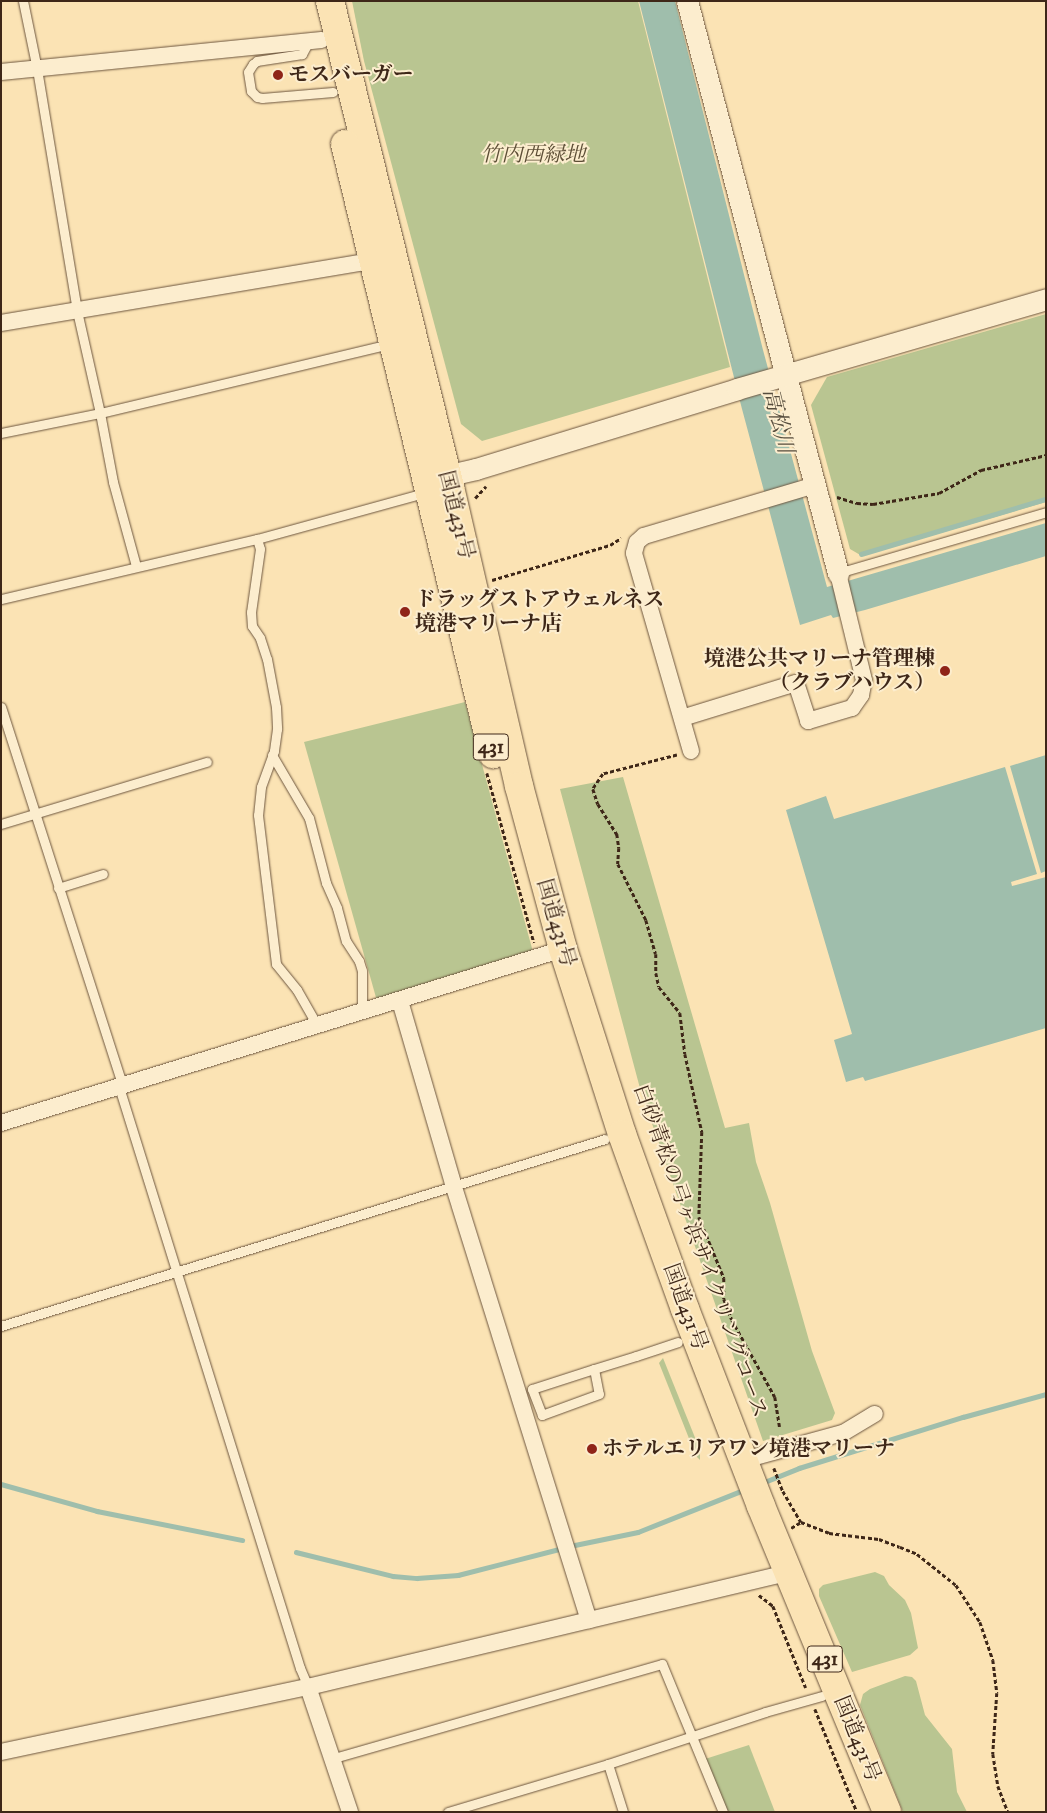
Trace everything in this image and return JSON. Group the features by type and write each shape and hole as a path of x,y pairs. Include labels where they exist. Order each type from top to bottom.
{"highway":[{"name":"国道431号","path":"312,1 315,40 333,92 393,343 439,486"},
{"name":"国道431号","path":"330,1 439,486 519,786 555,952 605,1138 678,1342 750,1464"},
{"name":"国道431号","path":"555,952 685,1309 750,1464 763,1503 772,1581 814,1698 868,1812"},
{"name":"国道431号","path":"772,1581 887,1812"}],"street":[{"path":"682,718 796,683 808,721 852,708 861,695 864,680 849,613 815,490 778,377 687,1"},
{"path":"1,72 315,40"},
{"path":"1,323 373,261"},
{"path":"439,486 476,469 737,389 1046,299"},
{"path":"691,752 634,553 637,542 644,536 766,499 815,490"},
{"path":"1,1123 555,952"},
{"path":"400,1001 453,1184 564,1534 589,1620"},
{"path":"750,1464 843,1433 875,1414"},
{"path":"1,1752 308,1687 589,1620 772,1581"},
{"path":"308,1687 334,1758 350,1812"}],"lane":[{"path":"23,1 37,69 77,311 100,413 112,482 136,566"},
{"path":"315,40 302,54 257,61 253,64 248,72 251,91 257,97 262,98 333,92"},
{"path":"1,433 100,413 393,343"},
{"path":"1,599 257,539 439,486"},
{"path":"839,577 1046,512"},
{"path":"257,539 260,549 251,612 252,626 260,638 267,659 276,707 277,729 272,755 261,787 258,814 276,964 297,990 317,1025"},
{"path":"1,707 121,1087 300,1668 308,1687"},
{"path":"272,755 309,818 326,883 337,908 346,941 359,960 362,971 362,1012"},
{"path":"1,824 207,762"},
{"path":"58,888 103,874"},
{"path":"1,1326 605,1138"},
{"path":"594,1369 599,1394 542,1415 532,1389 594,1369 678,1342"},
{"path":"334,1758 662,1664 723,1812"},
{"path":"448,1812 608,1764 814,1698"},
{"path":"608,1764 623,1812"}],"path":[{"path":"815,490 858,503 897,501 939,493 981,470 1046,455"},
{"path":"691,752 603,774 593,789 598,804 617,834 619,848 618,864 646,920 656,954 656,973 659,987 680,1013 684,1054 703,1138 699,1217 724,1278 724,1299 732,1320 775,1397 780,1427"},
{"path":"750,1464 763,1503 801,1522 829,1533 879,1539 917,1554 956,1585 980,1622 993,1660 997,1693 993,1754 998,1786 1008,1812"},
{"path":"772,1581 767,1600 773,1606 814,1698 856,1812"}],"green space":[{"name":"竹内西緑地","path":"352,1 638,1 730,367 482,441 461,424 364,61"},
{"path":"1046,314 1046,502 862,556 850,549 811,405 827,377"},
{"path":"465,702 533,952 377,1001 304,742"},
{"path":"623,777 725,1128 749,1123 756,1162 770,1203 812,1351 835,1413 832,1420 763,1441 641,1092 560,789"},
{"path":"663,1358 700,1450 700,1460 696,1456 659,1363"},
{"path":"875,1572 884,1576 889,1585 905,1600 911,1613 918,1648 910,1655 852,1672 819,1596 819,1589 823,1585"},
{"path":"905,1676 912,1677 916,1681 925,1715 952,1749 957,1792 967,1812 903,1812 860,1705 863,1694 870,1689"},
{"path":"749,1745 775,1812 725,1812 705,1759"}],"water":[{"name":"高松川","path":"639,1 675,1 763,350 827,587 1046,523 1046,556 865,610 833,618 831,615 800,625 742,409"},
{"path":"1046,755 1046,871 1041,873 1010,766"},
{"path":"1005,767 1037,874 1011,882 1012,886 1046,877 1046,1028 865,1081 863,1077 846,1082 834,1040 852,1034 786,810 826,796 834,819"}],"waterway":[{"path":"861,554 1046,499"},
{"path":"762,1483 799,1468 963,1417 1046,1394"},
{"path":"1,1484 97,1511 242,1540"},
{"path":"570,1546 638,1532 746,1489"},
{"path":"296,1552 393,1576 417,1578 458,1575 563,1548"}],"place":[{"name":"モスバーガー","path":"278,75"},
{"name":"ドラッグストアウェルネス 境港マリーナ店","path":"405,612"},
{"name":"境港公共マリーナ管理棟 （クラブハウス）","path":"945,671"},
{"name":"ホテルエリアワン境港マリーナ","path":"592,1449"}]}
